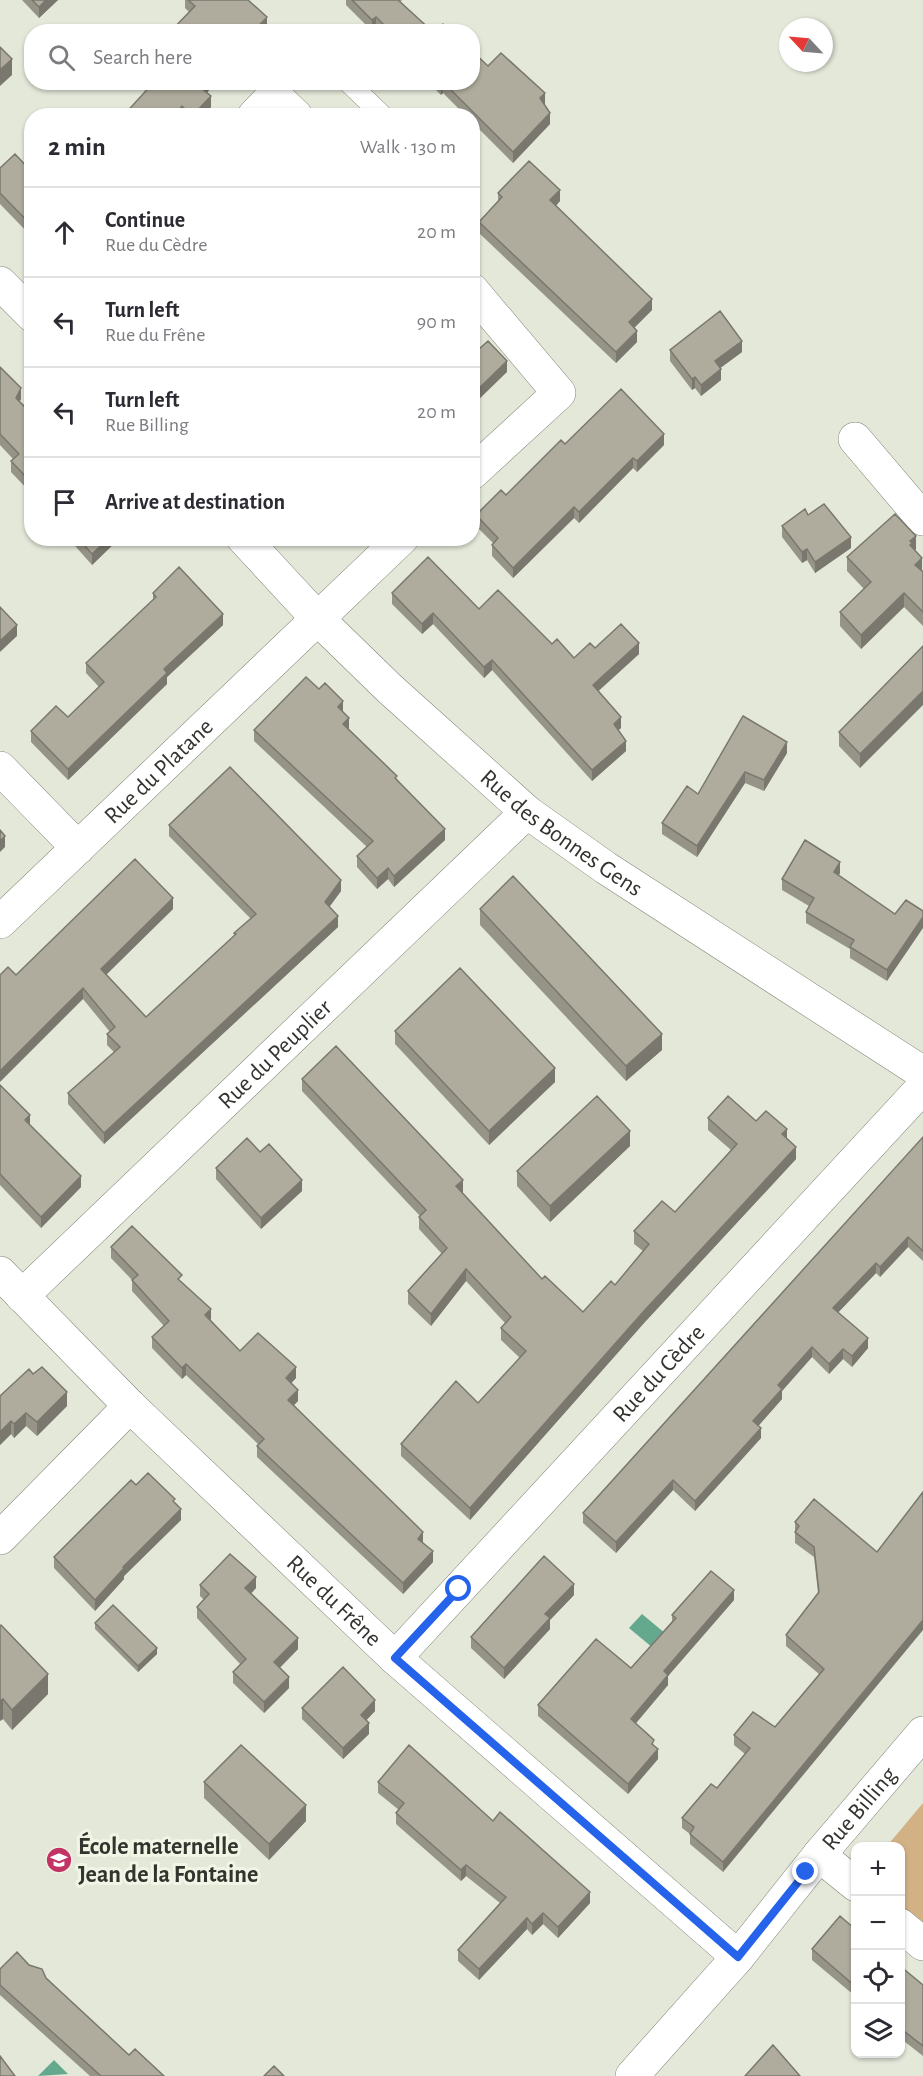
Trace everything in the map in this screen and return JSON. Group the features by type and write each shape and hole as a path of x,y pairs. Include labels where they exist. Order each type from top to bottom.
{"street":[{"path":"0,283 24,307"},
{"path":"480,299 559,393 480,466"},
{"path":"855,439 923,519"},
{"name":"Rue des Bonnes Gens","path":"250,546 317,618 390,689 527,812 606,868 923,1073"},
{"name":"Rue du Platane","path":"0,922 394,546"},
{"path":"0,768 78,848"},
{"name":"Rue du Peuplier","path":"11,1285 527,812"},
{"name":"Rue du Cèdre","path":"395,1658 923,1087"},
{"name":"Rue du Frêne","path":"11,1285 130,1407 395,1658 738,1957"},
{"path":"0,1538 130,1407"},
{"name":"Rue Billing","path":"632,2076 738,1957 819,1856 923,1733"},
{"path":"819,1856 851,1882"},
{"path":"905,1929 923,1944"}],"lane":[{"path":"356,90 375,108"}],"shaded area":[{"path":"642,1614 672,1639 659,1653 629,1628"},
{"path":"923,1803 923,1936 905,1920 905,1842 890,1842"},
{"path":"54,2060 68,2074 38,2076"}],"building":[{"path":"32,0 46,0 39,7"},
{"path":"188,0 248,0 267,17 260,24 178,24 195,6"},
{"path":"352,0 398,0 424,24 383,24 376,17 372,20"},
{"path":"0,47 12,59 0,70"},
{"path":"501,53 545,93 540,98 550,113 513,152 480,119 480,108 469,108 451,90 480,90 480,58 488,66"},
{"path":"147,90 204,90 211,96 200,108 182,106 180,108 130,108"},
{"path":"15,154 24,164 24,218 0,193 0,168"},
{"path":"529,161 560,190 550,200 652,299 629,322 637,331 616,352 480,223 502,197 498,193"},
{"path":"720,311 742,341 715,361 721,369 701,385 695,377 692,379 670,350"},
{"path":"488,341 507,361 480,387 480,348"},
{"path":"0,367 21,388 16,398 24,406 24,475 11,461 19,454 0,434"},
{"path":"621,389 664,434 637,461 633,458 579,512 574,507 513,568 492,545 498,538 480,519 480,511 501,490 506,495 561,440 565,444"},
{"path":"824,504 851,537 815,562 807,549 802,552 782,526 805,509 808,515"},
{"path":"895,514 916,536 910,541 912,543 910,545 922,558 915,565 923,572 923,612 904,593 861,635 840,612 871,582 847,557"},
{"path":"85,546 100,546 92,554"},
{"path":"428,557 479,609 498,590 552,644 557,639 574,658 590,643 595,648 621,624 639,643 593,685 621,717 614,724 626,741 592,770 492,660 484,667 433,613 422,624 392,593"},
{"path":"179,567 223,614 164,669 167,673 68,769 31,731 56,706 68,717 104,682 86,663 156,597 153,593"},
{"path":"0,607 17,625 0,641"},
{"path":"923,646 923,691 860,754 839,732"},
{"path":"306,677 319,689 325,683 343,701 338,707 349,718 343,724 397,776 395,778 445,829 394,876 388,868 377,878 357,856 373,841 254,730"},
{"path":"743,716 787,742 764,780 745,772 697,846 662,823 687,786 698,794"},
{"path":"230,767 341,880 325,902 338,916 104,1133 68,1093 120,1047 107,1034 115,1027 83,988 0,1071 0,975 8,967 16,975 135,859 173,898 101,969 146,1017 256,914 169,825"},
{"path":"0,830 5,836 0,841"},
{"path":"805,840 840,862 834,872 895,914 906,900 923,911 923,917 887,970 850,947 854,940 806,912 814,898 782,879"},
{"path":"513,876 662,1034 626,1066 480,909"},
{"path":"460,968 555,1068 489,1131 395,1031"},
{"path":"336,1046 463,1180 456,1186 542,1279 545,1276 583,1312 611,1281 615,1285 649,1244 634,1231 662,1201 675,1212 737,1144 708,1118 728,1096 756,1121 766,1111 787,1129 782,1134 796,1147 644,1311 470,1508 401,1444 456,1381 478,1403 526,1351 501,1328 511,1317 466,1269 431,1314 408,1291 447,1248 419,1217 426,1210 302,1079"},
{"path":"0,1085 30,1115 25,1120 81,1176 41,1217 0,1174"},
{"path":"597,1096 630,1131 550,1206 517,1171"},
{"path":"923,1137 923,1251 908,1237 880,1267 876,1263 833,1308 868,1338 852,1356 843,1349 829,1364 812,1347 778,1385 782,1389 753,1421 761,1428 695,1501 673,1480 616,1542 583,1513"},
{"path":"247,1138 260,1152 269,1144 302,1180 261,1218 216,1168"},
{"path":"132,1226 182,1275 178,1279 211,1309 205,1315 240,1351 258,1333 296,1367 286,1378 298,1390 288,1400 423,1532 418,1539 433,1551 403,1583 257,1446 264,1439 186,1364 182,1368 152,1337 169,1321 132,1280 138,1275 111,1247"},
{"path":"42,1367 67,1392 37,1422 26,1413 14,1424 11,1421 0,1432 0,1396 29,1369 33,1374"},
{"path":"148,1473 175,1499 173,1501 181,1509 123,1567 95,1600 54,1557 131,1480 136,1485"},
{"path":"923,1492 923,1620 723,1862 690,1834 694,1827 682,1818 711,1784 717,1788 750,1748 734,1735 753,1712 775,1727 824,1669 786,1635 819,1592 814,1547 795,1532 799,1526 795,1522 814,1499 877,1552"},
{"path":"230,1554 256,1577 245,1588 298,1638 274,1662 289,1677 264,1702 233,1672 246,1659 197,1607 209,1594 200,1585"},
{"path":"544,1556 574,1584 545,1614 550,1618 504,1668 471,1637"},
{"path":"711,1571 734,1590 664,1671 668,1675 631,1719 654,1740 652,1744 658,1749 628,1784 538,1705 596,1639 631,1668 676,1618 672,1615"},
{"path":"113,1605 157,1648 138,1666 95,1623"},
{"path":"1,1625 48,1674 12,1710 3,1699 0,1701"},
{"path":"343,1667 375,1700 361,1715 369,1723 343,1748 302,1708"},
{"path":"241,1745 306,1805 269,1844 204,1782"},
{"path":"409,1745 493,1821 500,1812 590,1892 558,1927 543,1913 532,1924 527,1918 479,1969 458,1950 506,1897 466,1865 461,1870 396,1813 404,1803 378,1782"},
{"path":"840,1916 851,1926 851,1983 812,1949"},
{"path":"17,1952 29,1965 42,1969 46,1978 129,2055 135,2049 164,2076 101,2076 0,1985 0,1969"},
{"path":"905,1970 923,1985 923,2046 905,2032"},
{"path":"773,2045 800,2076 745,2076"},
{"path":"0,2056 15,2076 0,2076"},
{"path":"274,2066 284,2076 264,2076"}],"place":[{"name":"École maternelle Jean de la Fontaine","path":"59,1860"}],"route":[{"path":"459,1589 395,1658 738,1957 806,1872"}]}
